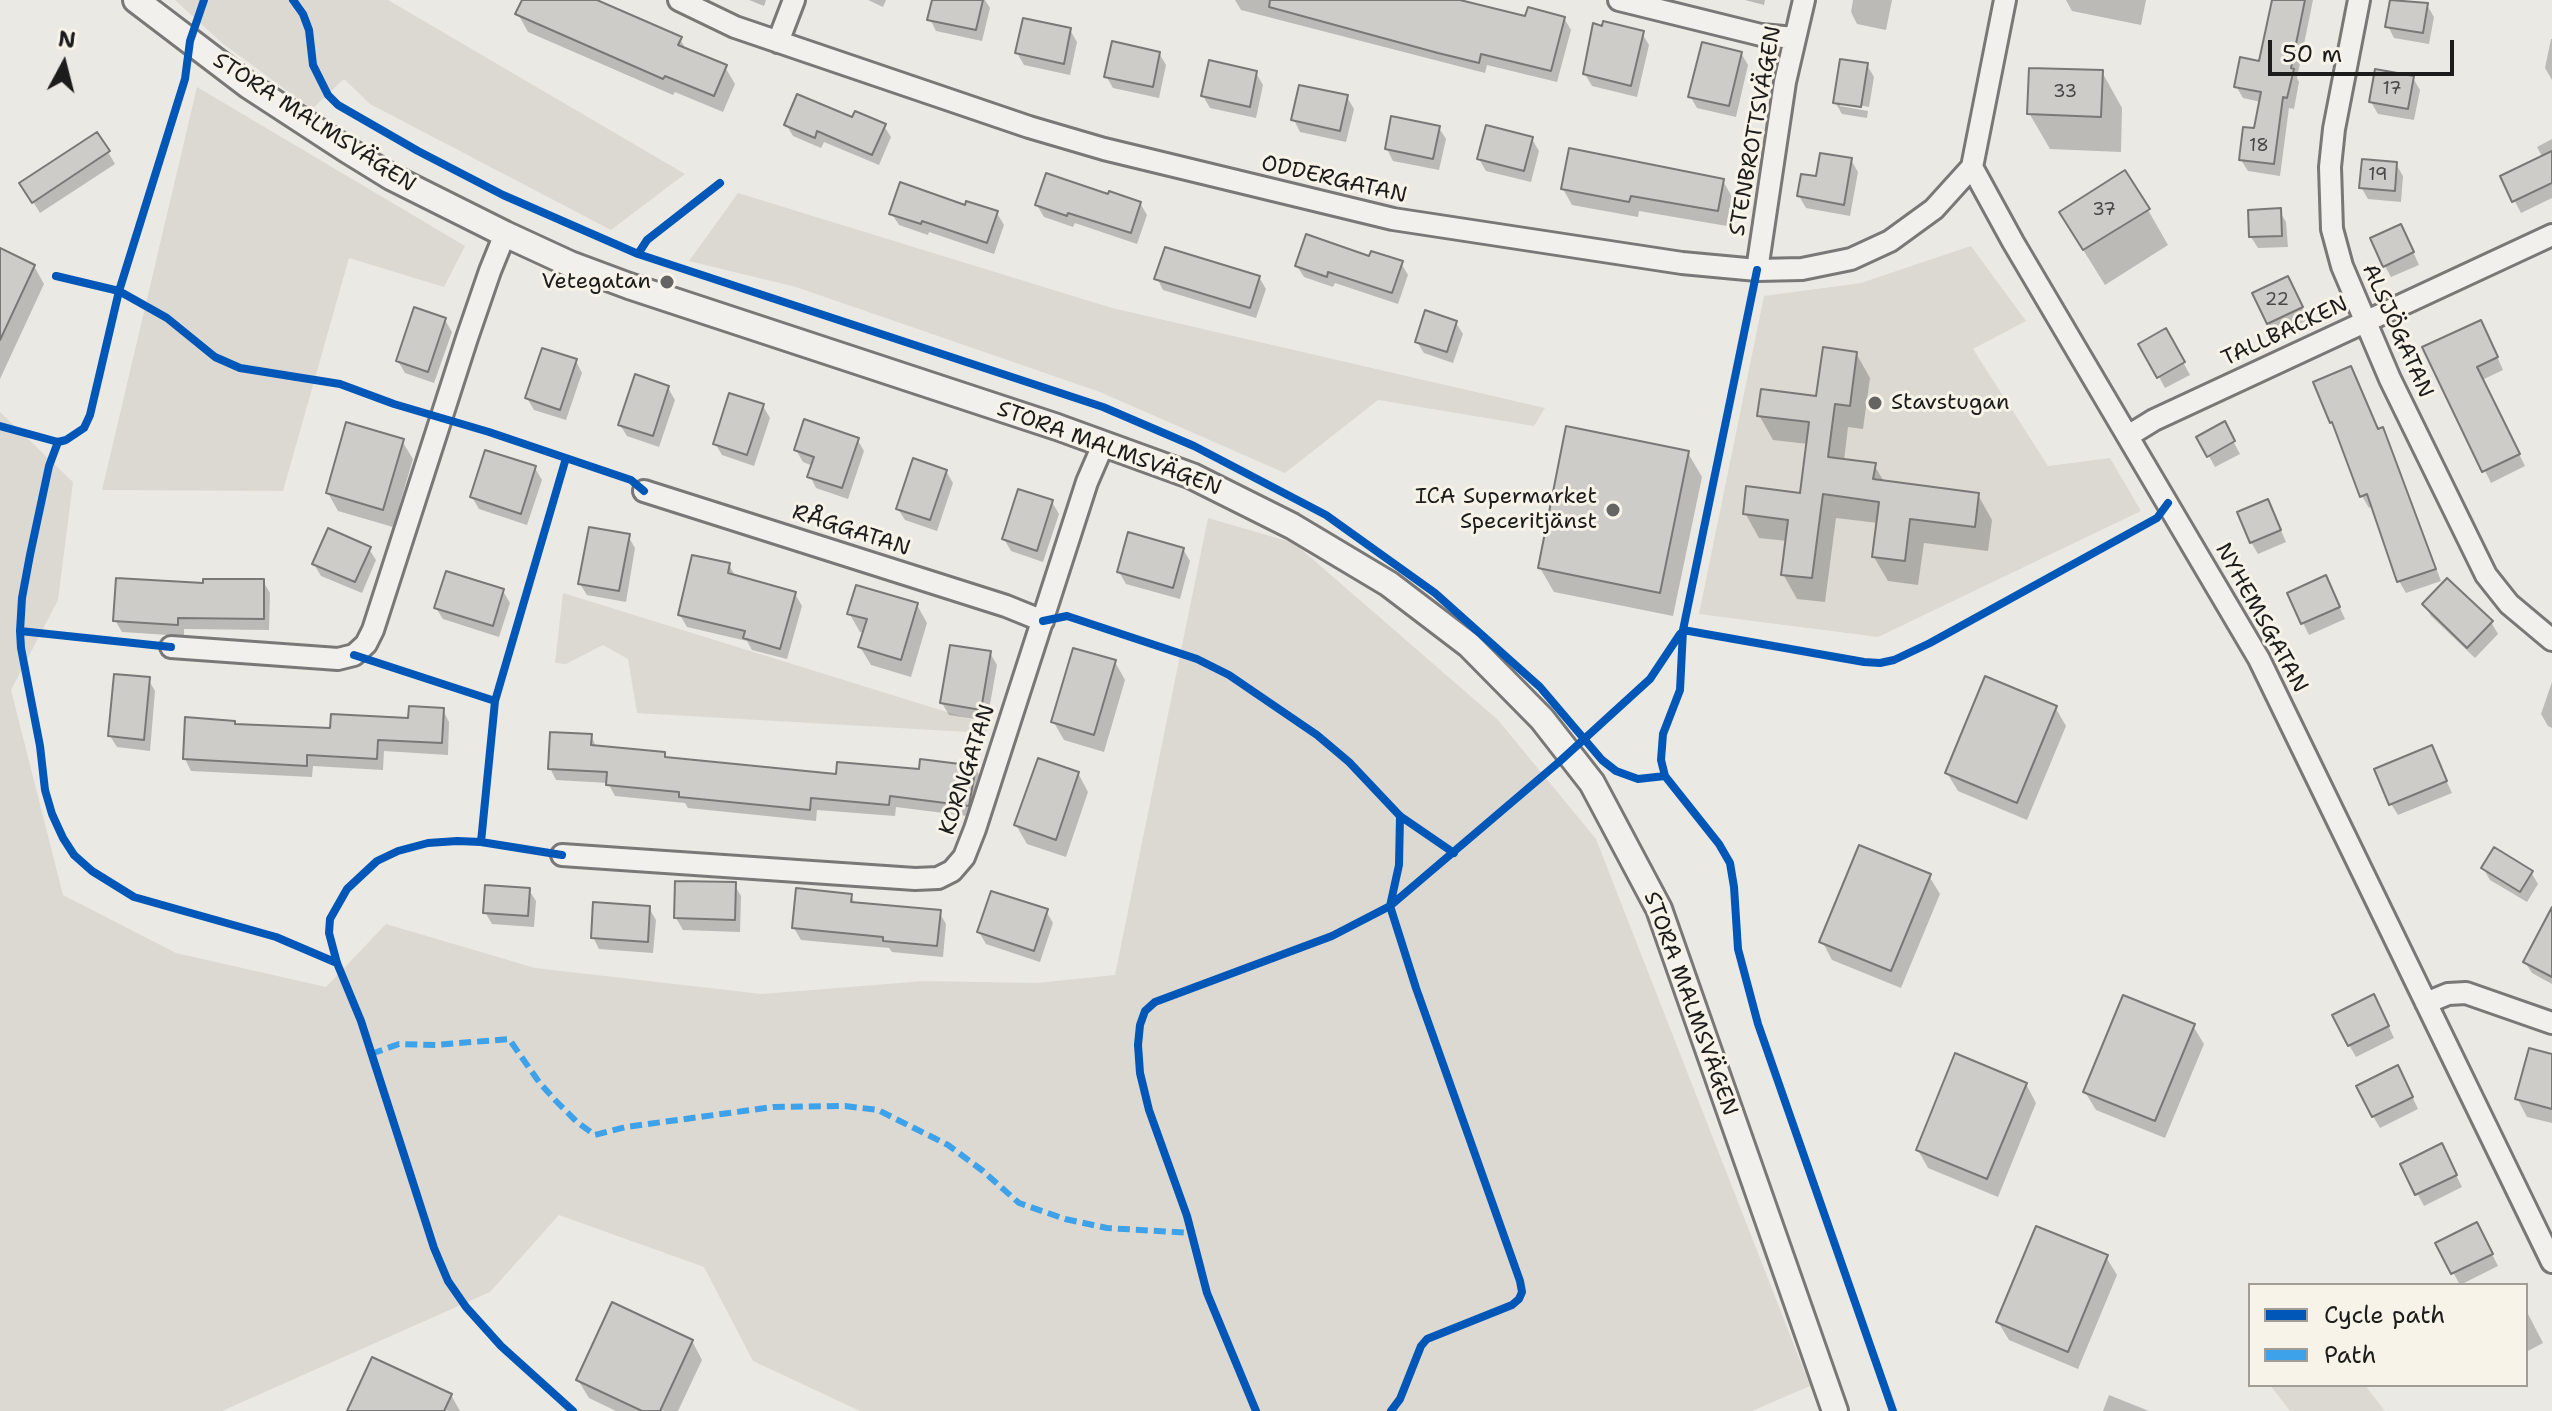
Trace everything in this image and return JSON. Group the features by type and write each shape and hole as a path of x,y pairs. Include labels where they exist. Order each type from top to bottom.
{"street":[{"name":"STORA MALMSVÄGEN","path":"136,0 249,86 344,148 391,177 505,234 570,264 629,286 1057,427 1192,476 1292,526 1389,584 1469,645 1562,743 1592,783 1659,909 1835,1411"},
{"name":"ODDERGATAN","path":"679,0 735,27 1029,127 1117,153 1393,219 1682,263 1757,270 1802,269 1851,259 1890,241 1934,209 1972,167"},
{"path":"778,42 794,0"},
{"path":"1619,0 1761,35 1795,38"},
{"name":"STENBROTTSVÄGEN","path":"1757,270 1785,82 1804,0"},
{"path":"1972,167 2005,0"},
{"name":"ALSJÖGATAN","path":"2359,0 2334,129 2329,200 2332,229 2342,266 2390,379 2486,575 2509,604 2552,640"},
{"name":"NYHEMSGATAN","path":"1972,167 2259,659 2552,1262"},
{"path":"171,647 338,659 354,655 366,644 467,338 505,234"},
{"name":"TALLBACKEN","path":"2128,436 2154,420 2552,235"},
{"name":"KORNGATAN","path":"562,855 915,879 938,878 952,871 964,857 1087,482 1103,445"},
{"name":"RÅGGATAN","path":"644,491 1006,606 1043,621"},
{"path":"2426,1003 2448,994 2466,993 2552,1023"}],"shaded area":[{"path":"175,0 388,0 685,174 611,230 370,104 344,79 312,109 222,43"},
{"path":"197,87 465,246 444,287 349,258 283,491 102,490"},
{"path":"738,193 1112,308 1545,408 1534,426 1378,400 1285,473 1100,392 796,287 689,261"},
{"name":"Stavstugan","path":"1971,246 2026,321 1973,349 2048,466 2110,458 2141,511 1878,637 1699,614 1764,296 1861,283"},
{"path":"0,412 73,482 58,600 11,690 63,895 176,953 326,987 386,924 535,968 762,994 924,981 1036,983 1115,975 1208,518 1294,543 1498,720 1596,839 1810,1386 1752,1411 860,1411 753,1361 704,1267 559,1215 490,1292 222,1411 0,1411"},
{"path":"563,593 989,725 986,733 637,713 628,659 603,645 566,664 555,663"},
{"path":"2272,1387 2367,1387 2385,1411 2290,1411"}],"building":[{"path":"522,0 597,0 682,37 678,45 727,65 714,96 665,76 663,79 515,14"},
{"path":"932,0 983,0 976,30 927,20"},
{"path":"1270,0 1460,0 1525,16 1528,7 1565,17 1551,71 1481,54 1479,63 1438,53 1269,7"},
{"path":"2272,0 2305,0 2291,68 2294,69 2287,98 2283,97 2274,164 2239,160 2243,127 2254,128 2261,92 2234,87 2240,57 2259,61"},
{"path":"2390,0 2428,3 2423,33 2385,27"},
{"path":"1023,18 1071,28 1064,64 1015,53"},
{"path":"1603,21 1644,31 1631,86 1583,74 1593,23 1602,26"},
{"path":"1112,41 1160,52 1153,87 1104,77"},
{"path":"1702,42 1742,52 1729,106 1688,97"},
{"path":"1840,59 1868,63 1861,107 1833,103"},
{"path":"1209,60 1257,71 1250,107 1201,96"},
{"path":"2029,68 2103,70 2101,117 2027,114"},
{"path":"2375,69 2414,76 2408,109 2369,102"},
{"path":"1299,85 1348,95 1340,131 1291,120"},
{"path":"797,94 852,117 855,111 886,124 872,155 817,131 815,138 784,125"},
{"path":"1391,116 1440,126 1433,159 1385,149"},
{"path":"1486,125 1533,137 1524,171 1477,159"},
{"path":"97,132 110,151 32,203 19,183"},
{"path":"1569,148 1724,179 1718,211 1631,196 1629,202 1561,189"},
{"path":"2552,151 2552,183 2512,202 2500,176"},
{"path":"1820,153 1852,158 1844,205 1797,196 1801,174 1816,176"},
{"path":"2362,159 2397,162 2395,191 2359,188"},
{"path":"2125,170 2150,209 2083,250 2059,212"},
{"path":"1046,173 1141,202 1131,233 1035,205"},
{"path":"900,182 965,205 966,201 998,211 987,243 922,221 921,224 889,214"},
{"path":"2281,208 2282,236 2249,237 2248,210"},
{"path":"2401,224 2414,252 2383,267 2370,238"},
{"path":"1306,234 1369,256 1371,251 1403,261 1392,293 1328,272 1327,277 1295,266"},
{"path":"1165,247 1260,276 1250,308 1154,279"},
{"path":"0,248 35,265 0,340"},
{"path":"2288,276 2303,307 2267,324 2252,293"},
{"path":"414,307 446,318 428,372 396,361"},
{"path":"1425,310 1457,321 1447,352 1415,342"},
{"path":"2481,320 2498,357 2477,367 2520,454 2482,472 2422,347"},
{"path":"2166,328 2185,362 2157,378 2138,344"},
{"path":"1823,347 1857,352 1850,406 1835,404 1828,457 1876,463 1873,479 1979,493 1975,527 1910,519 1905,561 1872,557 1879,502 1823,494 1812,578 1781,575 1788,520 1743,514 1746,486 1800,493 1809,422 1757,416 1761,389 1816,396"},
{"path":"542,348 577,359 560,410 525,398"},
{"path":"2351,366 2378,429 2383,427 2436,569 2397,582 2367,494 2360,497 2332,422 2313,382"},
{"path":"635,374 669,386 653,436 618,425"},
{"path":"729,393 764,404 747,455 713,444"},
{"path":"804,419 859,438 842,488 807,477 814,457 794,450"},
{"path":"2225,421 2235,441 2207,457 2196,437"},
{"path":"346,422 404,439 383,510 326,493"},
{"name":"ICA Supermarket Speceritjänst","path":"1566,426 1689,451 1660,593 1538,568"},
{"path":"485,450 536,466 521,514 470,497"},
{"path":"913,458 947,470 930,520 896,509"},
{"path":"1018,489 1053,500 1037,551 1002,539"},
{"path":"2268,499 2281,530 2250,543 2237,512"},
{"path":"589,527 630,534 619,591 578,584"},
{"path":"328,528 371,547 355,582 312,564"},
{"path":"1128,532 1184,548 1173,588 1117,572"},
{"path":"692,555 730,563 728,573 796,592 780,649 743,638 745,631 678,615"},
{"path":"446,571 504,589 493,626 434,608"},
{"path":"2326,575 2340,607 2301,624 2287,593"},
{"path":"116,578 203,583 203,579 264,579 264,619 178,618 178,625 113,621"},
{"path":"2447,578 2493,621 2467,648 2422,604"},
{"path":"856,585 918,603 901,660 858,647 867,619 847,614"},
{"path":"950,645 991,651 981,710 940,703"},
{"path":"1073,648 1116,660 1094,735 1051,722"},
{"path":"114,674 150,677 144,740 108,736"},
{"path":"1985,676 2057,706 2017,803 1945,773"},
{"path":"409,706 444,708 442,743 378,740 377,759 307,755 307,766 183,759 185,717 235,721 235,724 330,728 331,714 408,718"},
{"path":"550,732 592,734 591,745 665,752 665,757 836,774 837,762 919,769 920,759 976,766 969,806 890,796 889,805 811,798 810,810 679,797 679,792 606,785 607,772 548,769"},
{"path":"2432,745 2447,781 2389,805 2374,769"},
{"path":"1038,758 1079,772 1056,840 1014,825"},
{"path":"1859,845 1931,874 1891,971 1819,942"},
{"path":"2494,847 2533,871 2520,892 2481,868"},
{"path":"675,881 736,882 735,920 674,918"},
{"path":"485,885 530,888 528,916 483,913"},
{"path":"796,888 852,894 851,902 941,910 937,946 792,928"},
{"path":"991,891 1048,909 1034,951 977,932"},
{"path":"593,902 650,906 648,942 591,938"},
{"path":"2552,907 2552,977 2523,962"},
{"path":"2374,994 2389,1026 2348,1046 2332,1015"},
{"path":"2123,995 2195,1024 2155,1121 2083,1092"},
{"path":"2529,1048 2552,1054 2552,1109 2515,1099"},
{"path":"1955,1053 2027,1083 1987,1179 1916,1150"},
{"path":"2398,1065 2413,1097 2372,1117 2356,1086"},
{"path":"2442,1143 2457,1175 2415,1195 2400,1164"},
{"path":"2477,1222 2493,1254 2451,1274 2435,1243"},
{"path":"2036,1226 2108,1255 2068,1352 1996,1322"},
{"path":"612,1302 693,1340 660,1411 642,1411 576,1380"},
{"path":"372,1357 452,1394 444,1411 347,1411"}],"marked path":[{"path":"371,1054 399,1044 436,1045 509,1039 556,1101 595,1135 626,1127 773,1107 845,1106 878,1110 948,1145 1019,1203 1065,1219 1107,1228 1191,1233"}],"cycle path":[{"path":"0,426 58,442 84,428 90,415 119,291 185,79 190,41 204,0"},
{"path":"293,0 309,30 313,65 328,95 338,105 418,151 503,195 638,254 1103,407 1194,446 1326,515 1435,593 1540,687 1602,760 1616,771 1638,779 1665,776"},
{"path":"638,254 647,240 720,183"},
{"path":"1757,270 1683,630 1680,690 1663,734 1661,760 1665,776 1719,844 1730,863 1738,949 1758,1024 1893,1411"},
{"path":"56,276 119,291 167,318 215,357 240,368 340,384 631,480 644,491"},
{"path":"58,442 49,466 30,555 20,631 45,790 63,838 74,855 92,871 134,897 276,937 337,963"},
{"path":"481,842 495,701 566,458"},
{"path":"1683,630 1864,662 1894,660 2157,518 2168,503"},
{"path":"1043,621 1067,616 1197,659 1229,675 1317,735 1349,762 1400,816 1454,853"},
{"path":"20,631 171,647"},
{"path":"1256,1411 1207,1293 1187,1216 1149,1110 1140,1073 1138,1045 1145,1011 1155,1002 1332,936 1390,906 1559,762 1650,679 1680,634"},
{"path":"354,655 495,701"},
{"path":"1391,1411 1400,1399 1421,1346 1427,1339 1512,1305 1522,1292 1390,906 1399,865 1400,816"},
{"path":"562,855 457,841 428,843 398,851 377,861 347,889 330,919 329,933 337,963 361,1021 434,1248 448,1281 466,1307 501,1346 573,1411"}],"place":[{"name":"Vetegatan","path":"667,282"},
{"name":"Stavstugan","path":"1875,403"},
{"name":"ICA Supermarket Speceritjänst","path":"1613,510"}]}
